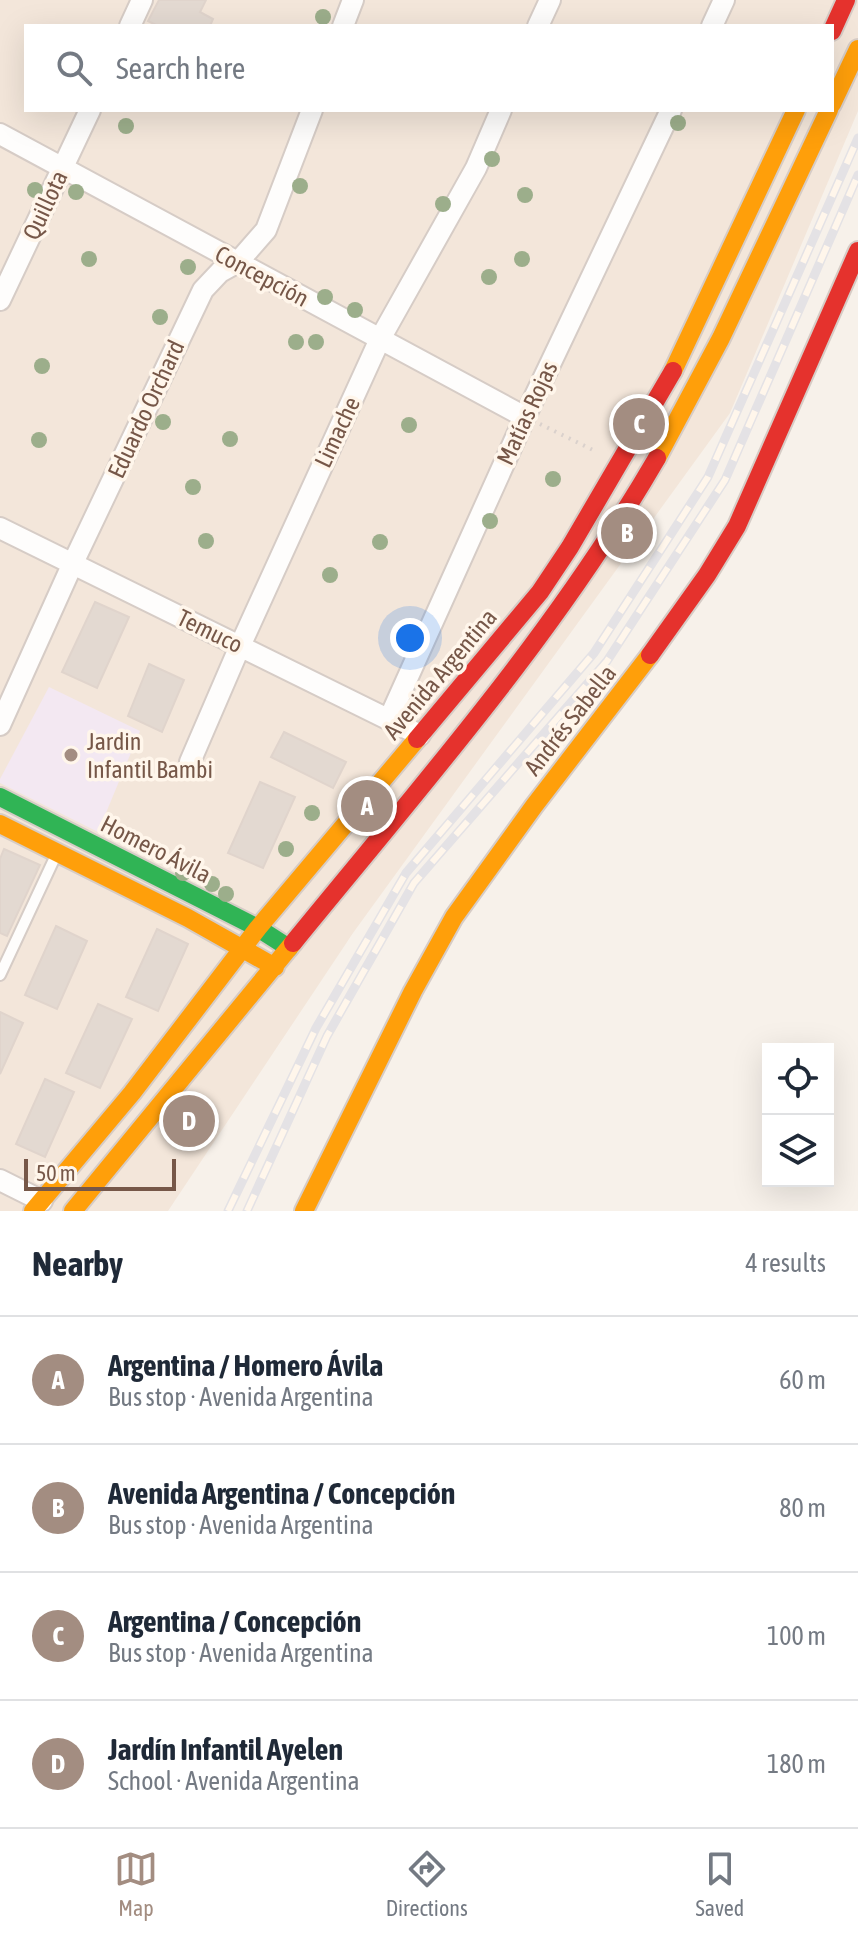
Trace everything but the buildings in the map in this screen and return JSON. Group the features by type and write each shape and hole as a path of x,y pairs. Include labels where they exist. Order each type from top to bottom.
{"main road":[{"path":"834,27 846,0"},
{"path":"834,100 858,49"},
{"name":"Avenida Argentina","path":"38,1206 132,1093 258,928 540,592 621,463 672,374 795,112"},
{"path":"73,1211 521,662 598,555 685,408 723,335 828,112"},
{"name":"Andrés Sabella","path":"304,1211 405,1007 465,900 553,778 657,648 731,537 858,251"},
{"name":"Homero Ávila","path":"0,797 258,928 289,948"},
{"name":"Homero Ávila","path":"0,824 275,967"}],"street":[{"path":"131,24 142,0"},
{"path":"344,24 353,0"},
{"path":"539,24 550,0"},
{"path":"713,24 724,0"},
{"name":"Quillota","path":"0,300 89,112"},
{"name":"Eduardo Orchard","path":"0,725 203,290 220,272 238,262 266,230 311,112"},
{"name":"Limache","path":"190,762 380,339 476,168 500,112"},
{"name":"Matías Rojas","path":"389,719 525,417 670,112"},
{"name":"Concepción","path":"0,134 525,417"},
{"name":"Temuco","path":"0,528 420,735"},
{"path":"0,1180 38,1206"},
{"path":"93,1187 99,1211"}],"lane":[{"path":"0,975 57,852"}],"path":[{"path":"525,417 621,463"}],"shaded area":[{"path":"0,0 858,0 858,111 730,413 353,933 168,1211 0,1211"},
{"name":"Jardin Infantil Bambi","path":"49,687 140,731 98,832 0,783"}],"railway":[{"path":"228,1211 316,1028 406,873 594,653 708,477 858,138"},
{"path":"247,1211 327,1036 414,883 607,661 725,480 858,175"}],"traffic: fast":[{"path":"0,797 258,928 289,948"}],"traffic: slow":[{"path":"834,100 858,49"},
{"path":"673,371 795,112"},
{"path":"657,458 721,338 828,112"},
{"path":"304,1211 413,991 454,917 534,806 650,655"},
{"path":"33,1211 132,1093 258,928 417,739"},
{"path":"0,824 188,918 275,967"},
{"path":"73,1211 293,943"}],"traffic: jam":[{"path":"834,27 846,0"},
{"path":"650,655 707,575 737,526 858,251"},
{"path":"417,739 540,592 570,547 673,371"},
{"path":"293,943 438,767 531,647 575,586 657,458"}],"place":[{"name":"Argentina / Concepción","path":"639,424"},
{"name":"Avenida Argentina / Concepción","path":"627,533"},
{"name":"Jardin Infantil Bambi","path":"71,755"},
{"name":"Argentina / Homero Ávila","path":"367,806"},
{"name":"Jardín Infantil Ayelen","path":"189,1121"}]}
